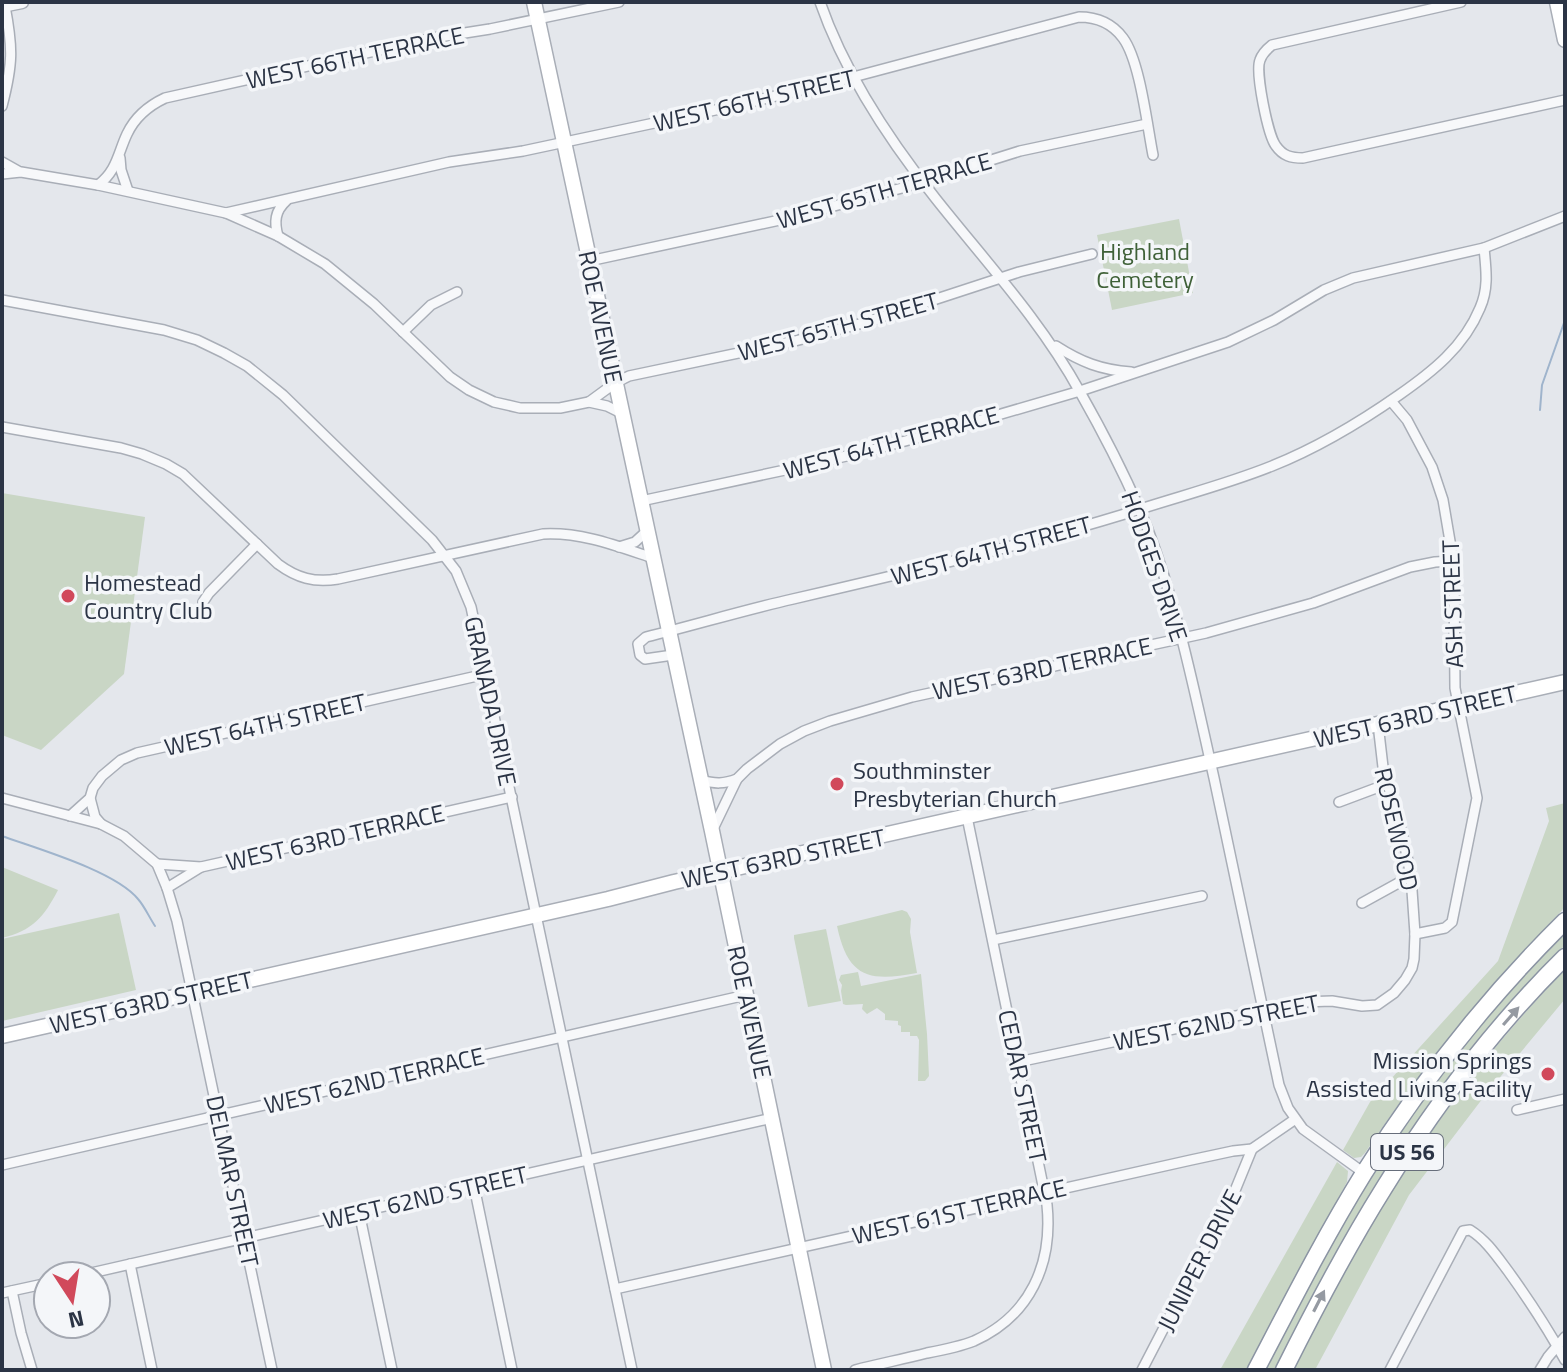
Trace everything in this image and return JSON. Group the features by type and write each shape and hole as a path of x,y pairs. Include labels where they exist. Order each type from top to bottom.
{"highway":[{"name":"US 56","path":"1256,1370 1308,1269 1388,1137 1452,1048 1565,921"},
{"name":"US 56","path":"1284,1370 1359,1229 1411,1146 1508,1019 1565,957"}],"main road":[{"name":"ROE AVENUE","path":"534,2 824,1370"},
{"path":"1557,2 1565,40"},
{"name":"WEST 63RD STREET","path":"2,1036 1565,682"}],"street":[{"name":"WEST 66TH TERRACE","path":"98,185 114,168 133,122 142,112 165,98 433,38 619,2"},
{"name":"HODGES DRIVE","path":"820,2 854,77 891,139 1051,343 1117,461 1139,509 1169,591 1182,638 1279,1085 1294,1120 1311,1137 1364,1173"},
{"path":"1461,2 1272,45 1259,61 1258,75 1273,144 1284,155 1303,158 1565,100"},
{"path":"2,106 12,58 10,4"},
{"name":"WEST 66TH STREET","path":"2,174 21,172 98,185 226,213 449,162 523,151 734,106 1079,17 1094,18 1114,28 1128,46 1147,124"},
{"path":"1147,124 1153,155"},
{"name":"WEST 65TH TERRACE","path":"589,261 789,218 923,182 1020,151 1147,124"},
{"path":"120,155 128,191"},
{"path":"2,162 21,172"},
{"path":"278,236 275,216 289,198"},
{"name":"WEST 65TH STREET","path":"226,213 303,250 352,284 450,377 469,390 506,405 534,409 589,402 621,413"},
{"name":"WEST 64TH TERRACE","path":"641,501 864,452 1080,391 1228,342 1274,320 1324,290 1353,278 1484,248 1565,216"},
{"name":"WEST 64TH STREET","path":"668,632 1033,541 1281,463 1356,424 1391,401 1434,370 1455,348 1470,327 1485,295 1484,248"},
{"name":"WEST 65TH STREET","path":"589,402 629,376 852,326 1039,266 1092,254"},
{"path":"403,332 431,305 457,292"},
{"name":"GRANADA DRIVE","path":"2,300 164,330 197,340 247,366 283,395 432,540 462,583 471,607 486,674 632,1370"},
{"name":"WEST 64TH TERRACE","path":"1051,343 1108,371 1139,372"},
{"name":"ASH STREET","path":"1391,401 1407,420 1432,467 1443,500 1452,561 1455,688 1477,798 1452,922 1445,928 1415,934"},
{"path":"2,427 121,448 154,458 183,474 289,572 306,579 338,579 552,533 582,536 653,558"},
{"path":"619,547 635,542 647,531"},
{"path":"203,602 257,544"},
{"name":"WEST 63RD TERRACE","path":"712,831 737,779 780,744 830,721 912,697 1274,615 1410,567 1452,561"},
{"path":"668,632 640,640 638,651 642,658 648,660 673,655"},
{"name":"WEST 64TH STREET","path":"70,816 90,798 102,776 121,760 137,753 486,674"},
{"name":"ROSEWOOD","path":"1378,724 1380,754 1411,876 1414,959 1405,980"},
{"path":"701,780 718,784 737,779"},
{"path":"1339,802 1387,784"},
{"name":"WEST 63RD TERRACE","path":"157,864 201,867 512,797"},
{"path":"2,798 101,824 124,836 157,864"},
{"path":"90,798 95,817 101,824"},
{"name":"CEDAR STREET","path":"855,1370 961,1346 990,1333 1010,1317 1031,1291 1041,1271 1049,1236 1045,1192 967,817"},
{"name":"DELMAR STREET","path":"157,864 167,888 193,993 272,1370"},
{"path":"167,888 201,867"},
{"path":"1362,903 1411,876"},
{"path":"993,940 1202,896"},
{"name":"WEST 62ND STREET","path":"1018,1062 1294,1003 1320,1000 1377,1005 1405,980"},
{"name":"WEST 62ND TERRACE","path":"2,1165 746,995"},
{"path":"1517,1110 1565,1099"},
{"name":"WEST 62ND STREET","path":"112,1268 772,1118"},
{"name":"WEST 61ST TERRACE","path":"615,1289 1045,1192 1252,1149 1294,1120"},
{"name":"JUNIPER DRIVE","path":"1142,1370 1234,1193 1252,1149"},
{"path":"474,1186 512,1370"},
{"path":"359,1212 392,1370"},
{"path":"1390,1370 1463,1231 1470,1230 1483,1238 1496,1254 1533,1306 1565,1360"},
{"path":"130,1264 152,1370"},
{"path":"32,1287 7,1292 32,1370"},
{"path":"1540,1370 1565,1337"}],"green space":[{"name":"Highland Cemetery","path":"1179,219 1193,293 1112,310 1097,235"},
{"name":"Homestead Country Club","path":"2,493 145,517 124,674 41,750 2,735"},
{"path":"1565,803 1565,907 1460,1026 1365,1153 1354,1158 1343,1150 1370,1102 1498,961 1549,821 1546,808"},
{"path":"2,867 58,890 36,922 2,938"},
{"path":"902,910 911,919 910,932 917,973 873,976 854,966 847,957 837,926"},
{"path":"119,913 136,990 2,1021 2,939"},
{"path":"826,929 841,1001 808,1007 794,935"},
{"path":"1565,931 1565,945 1488,1033 1276,1370 1264,1370 1336,1233 1406,1122 1482,1021"},
{"path":"1565,970 1565,999 1486,1094 1409,1195 1315,1370 1293,1370 1382,1207 1437,1123 1498,1044"},
{"path":"858,972 861,986 921,974 929,1076 925,1081 918,1081 917,1036 901,1032 898,1021 885,1020 885,1014 877,1008 867,1014 862,1009 863,1004 843,1004 841,975"},
{"path":"1337,1162 1348,1171 1347,1182 1247,1370 1220,1370"}],"waterway":[{"path":"1540,410 1542,385 1565,320"},
{"path":"2,836 112,879 138,899 155,926"}],"place":[{"name":"Homestead Country Club","path":"68,596"},
{"name":"Southminster Presbyterian Church","path":"837,784"},
{"name":"Mission Springs Assisted Living Facility","path":"1548,1074"}]}
